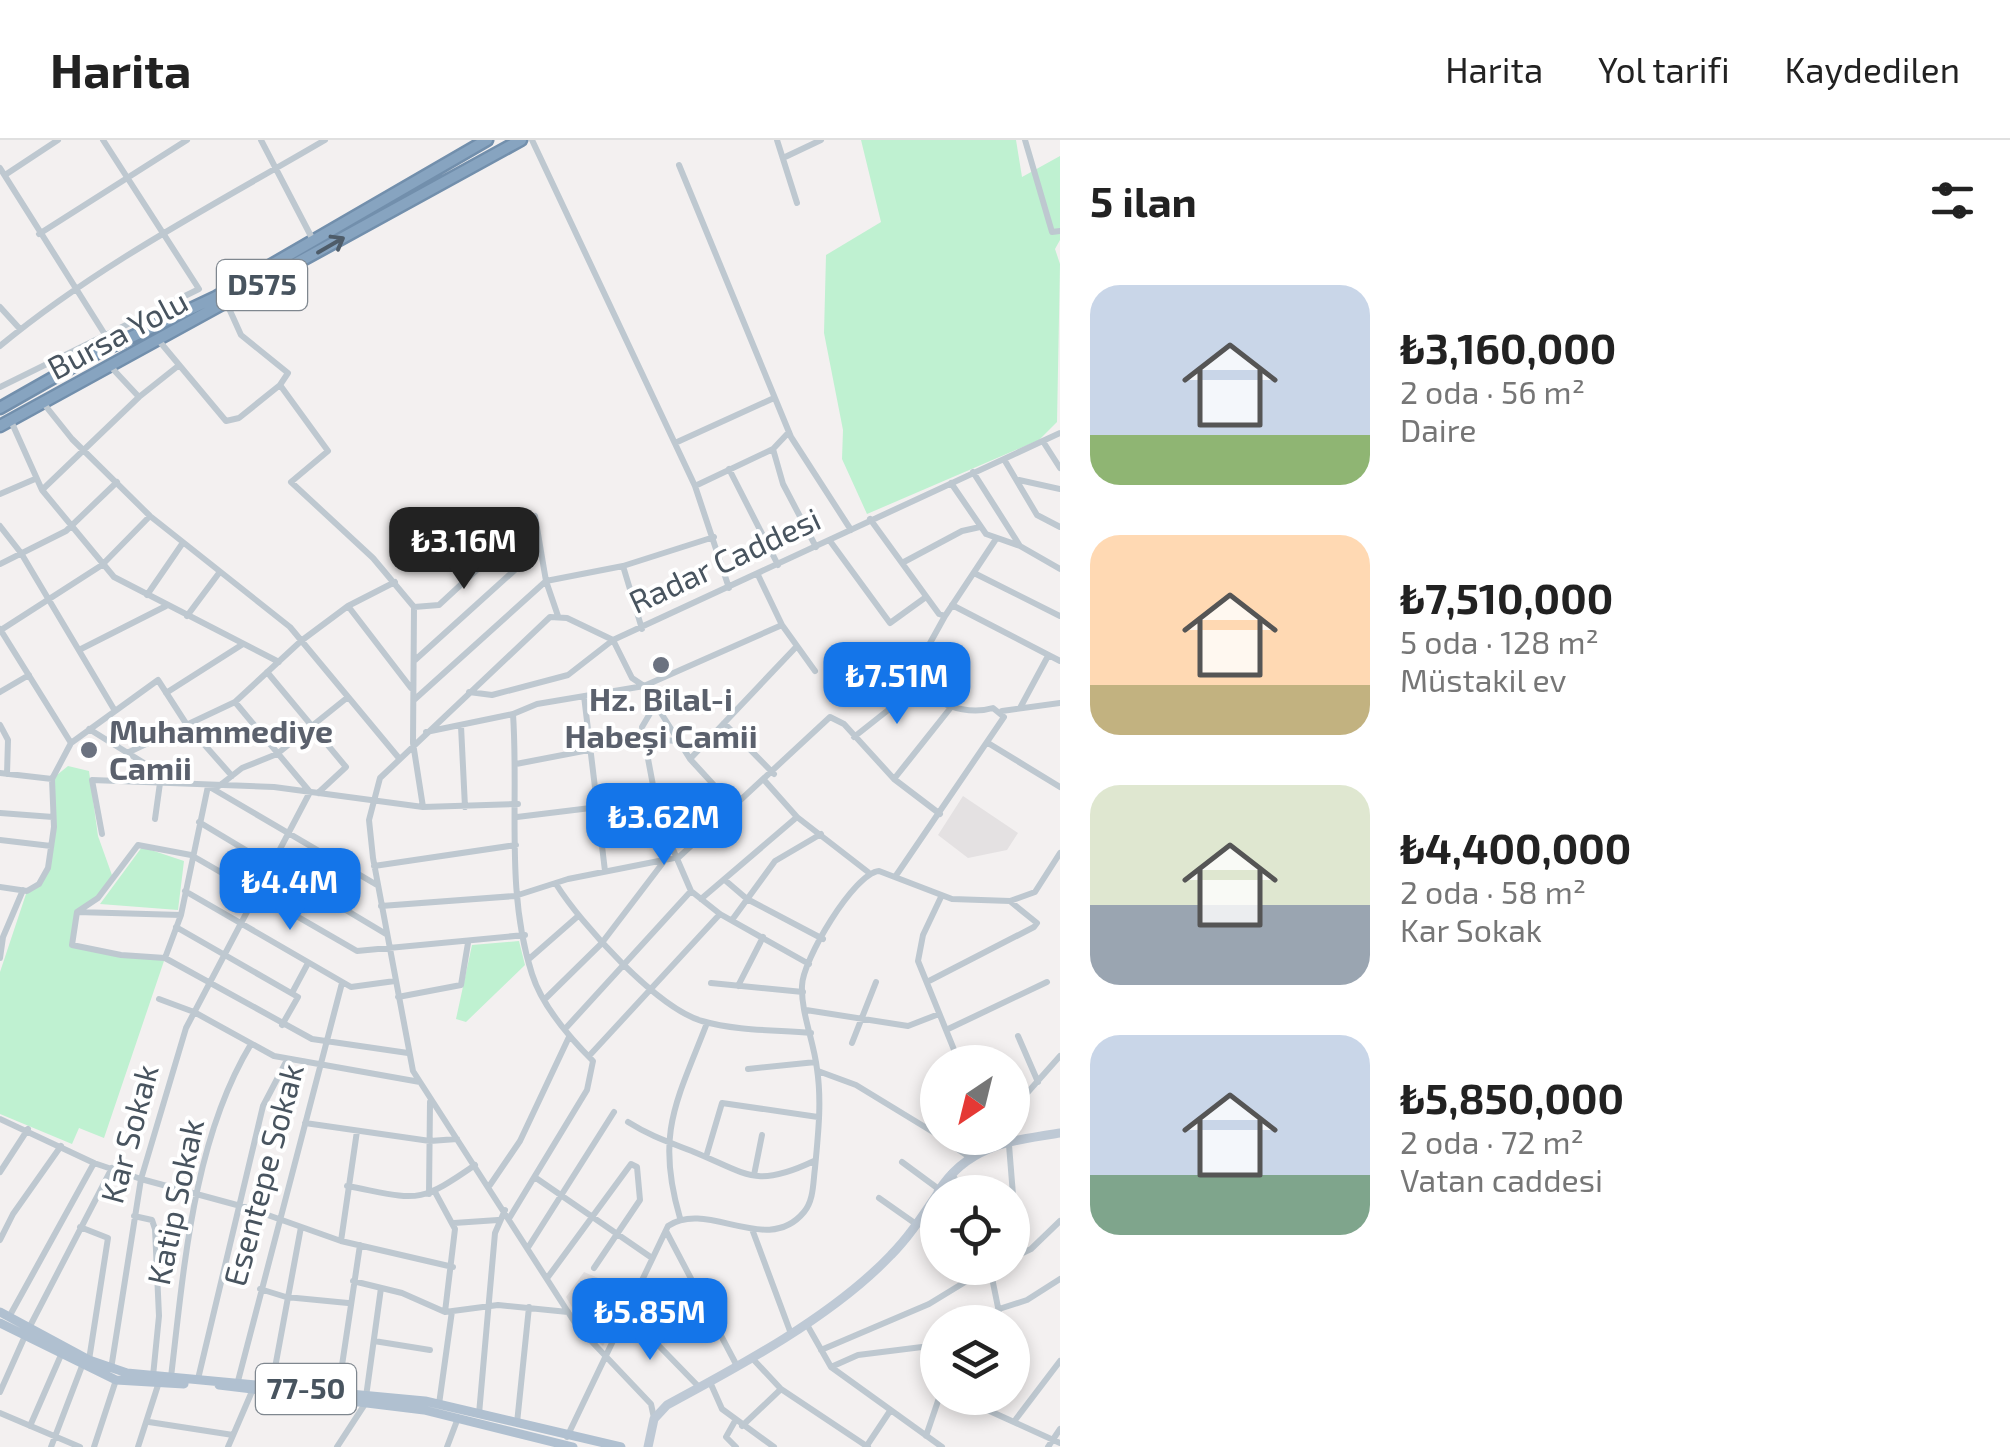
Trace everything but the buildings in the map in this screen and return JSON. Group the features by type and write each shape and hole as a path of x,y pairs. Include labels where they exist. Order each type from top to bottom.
{"highway":[{"name":"D575","path":"0,408 93,355 216,297 487,140"},
{"name":"Bursa Yolu","path":"5,424 522,140"}],"main road":[{"name":"77-50","path":"3,1317 61,1354 113,1374 439,1404 517,1423 566,1444"},
{"name":"77-50","path":"27,1332 86,1363"},
{"name":"77-50","path":"157,1378 238,1381 338,1392 566,1444 620,1447"}],"street":[{"path":"58,140 2,173 104,333"},
{"path":"0,386 200,289 103,140"},
{"path":"39,234 188,140"},
{"path":"262,140 314,241"},
{"path":"0,346 76,288 162,233 324,140"},
{"path":"532,140 695,486 729,588"},
{"path":"777,140 797,203"},
{"path":"783,158 822,140"},
{"path":"1025,140 1052,232 1060,231"},
{"path":"679,164 789,432 852,530"},
{"path":"160,342 226,420 239,418 280,385 288,373 241,335 227,304"},
{"path":"0,308 20,330"},
{"path":"42,490 139,397 178,366"},
{"path":"111,368 139,397"},
{"path":"280,385 328,451 292,482 395,582 414,607 413,743 424,807"},
{"path":"675,443 774,398"},
{"path":"44,404 83,450 150,516 302,641 398,757"},
{"path":"5,424 42,490 102,565 147,595 278,662"},
{"path":"695,486 773,449 789,432"},
{"name":"Radar Caddesi","path":"558,616 613,640 1060,433"},
{"path":"1018,480 1057,488 1060,469 1044,443"},
{"path":"773,449 783,484 816,548"},
{"path":"1005,460 1037,515 1060,528"},
{"path":"730,469 778,565"},
{"path":"973,472 1020,546"},
{"path":"0,494 35,478"},
{"path":"0,564 72,526 117,482"},
{"path":"951,483 980,527 996,540 1020,546 1060,569"},
{"path":"70,743 0,629 102,565 150,516"},
{"path":"414,607 439,604 535,516 546,580 558,616 540,624 380,778 371,802 374,866 408,1053 420,1082 569,1312 650,1404 654,1419 648,1447"},
{"path":"870,519 926,597 945,616"},
{"path":"0,526 22,553 115,710"},
{"path":"902,563 962,531 980,527"},
{"path":"414,701 546,580 622,566 714,538"},
{"path":"996,540 945,616 910,681 916,688 967,712 1002,712 1060,703"},
{"path":"830,541 890,624 926,597"},
{"path":"147,595 182,544"},
{"path":"414,662 539,548"},
{"path":"622,566 642,629"},
{"path":"187,616 218,573"},
{"path":"974,573 1060,616"},
{"path":"758,575 782,625 816,671"},
{"path":"127,754 234,702 348,606 395,582"},
{"path":"952,605 1060,661"},
{"path":"79,650 167,606"},
{"path":"348,606 414,690"},
{"path":"425,732 513,714 536,704 644,686 782,625"},
{"path":"467,692 492,694 568,675 613,640 632,678 644,686 690,759 734,808"},
{"path":"166,693 243,644"},
{"path":"690,759 798,646"},
{"path":"1020,708 1049,656"},
{"path":"267,672 310,727"},
{"path":"0,692 29,676"},
{"path":"0,887 23,890 39,884 48,868 54,817 52,779 70,743 158,680 187,725 232,776"},
{"path":"854,737 916,688"},
{"path":"584,696 605,872"},
{"path":"219,786 277,754 348,697"},
{"path":"234,702 314,793"},
{"path":"656,705 642,727 659,817 691,891 720,914 810,964"},
{"path":"894,779 952,705"},
{"path":"895,876 988,743 1004,717 1002,712"},
{"path":"454,1223 498,1220 508,1214 536,1178 587,1090 594,1062 570,1037 532,975 516,896 518,804 513,714"},
{"path":"381,906 516,896 679,857 774,774 830,718 844,724 894,779 940,814"},
{"path":"724,723 774,774"},
{"path":"461,726 465,807"},
{"name":"Kar Sokak","path":"94,1447 113,1374 141,1179 194,1012 314,793 346,767 310,727"},
{"path":"1,728 9,751 4,774 52,779"},
{"path":"89,729 176,783"},
{"path":"516,764 646,739 678,741"},
{"path":"988,743 1060,787"},
{"path":"102,834 92,780 314,793 424,807 518,804"},
{"path":"765,781 797,817 868,872 895,876 942,897 1010,901 1035,892 1060,853"},
{"path":"155,819 160,783"},
{"path":"165,958 181,915 208,786"},
{"path":"208,786 378,885"},
{"path":"517,817 656,800"},
{"path":"0,813 54,817"},
{"path":"702,899 797,817"},
{"path":"199,822 387,934"},
{"path":"732,920 775,862 821,834"},
{"path":"0,840 51,846"},
{"path":"408,1053 324,1040 282,1025 165,958 72,945 77,912 98,898 138,845 191,855 357,952 524,935"},
{"path":"374,866 516,845"},
{"path":"545,998 601,944 666,860"},
{"path":"566,1444 603,1354 666,1230 680,1218 695,1216 752,1229 782,1226 803,1213 810,1202 819,1118 817,1067 803,992 810,964 851,887 868,872"},
{"path":"726,881 746,900 823,939"},
{"path":"556,884 577,918 601,944 688,1016 706,1023 812,1034"},
{"path":"0,958 3,938 23,890"},
{"path":"185,891 342,983 365,988 395,981"},
{"path":"565,1029 691,891"},
{"path":"942,897 919,949 926,982 952,1045"},
{"path":"926,982 1034,927 1037,922 1010,901"},
{"path":"77,912 181,915"},
{"path":"588,1057 720,914"},
{"path":"530,959 577,918"},
{"path":"176,928 298,996 282,1025"},
{"path":"738,986 763,937"},
{"path":"398,998 461,985 468,942"},
{"path":"292,993 307,965"},
{"path":"852,1044 876,982"},
{"path":"946,1030 1048,982"},
{"name":"Esentepe Sokak","path":"238,1381 324,1040 342,983"},
{"path":"711,983 803,992"},
{"path":"158,1000 194,1012 287,1060 420,1082"},
{"path":"806,1010 908,1026 939,1014"},
{"path":"680,1218 668,1177 669,1122 706,1023"},
{"path":"1018,1036 1038,1082"},
{"path":"489,1186 520,1141 570,1037"},
{"name":"Katip Sokak","path":"172,1377 198,1194 224,1094 251,1044"},
{"path":"1030,1091 1060,1056"},
{"path":"198,1378 263,1106 287,1060"},
{"path":"748,1068 817,1067 856,1085 920,1124"},
{"path":"430,1099 432,1194 454,1223 439,1404"},
{"path":"706,1157 722,1103 819,1118"},
{"path":"529,1246 614,1112"},
{"path":"0,1119 94,1163 141,1179 238,1205 360,1246 453,1267"},
{"path":"628,1122 666,1146 706,1157 727,1171 770,1177 816,1160"},
{"path":"305,1123 430,1141 458,1139"},
{"path":"0,1172 28,1130"},
{"path":"341,1240 356,1131"},
{"path":"1030,1141 1060,1134"},
{"path":"754,1175 762,1135"},
{"path":"0,1240 12,1214 61,1146"},
{"path":"949,1175 971,1155"},
{"path":"902,1162 920,1177"},
{"path":"3,1317 94,1163"},
{"path":"348,1186 404,1197 432,1194 476,1164"},
{"path":"548,1277 590,1214 631,1164 637,1167 640,1200 594,1268"},
{"path":"0,1392 112,1168"},
{"path":"536,1178 652,1258"},
{"path":"879,1198 916,1224"},
{"path":"134,1216 152,1220 155,1229 159,1316 157,1378 148,1422 138,1447"},
{"path":"654,1419 667,1405 806,1323 878,1268 920,1218"},
{"path":"480,1414 498,1220"},
{"path":"1030,1245 1060,1221"},
{"path":"51,1447 86,1363 108,1238 80,1227"},
{"path":"272,1384 301,1227"},
{"path":"752,1229 790,1331"},
{"path":"666,1230 737,1366"},
{"path":"338,1392 348,1303 360,1246"},
{"path":"1012,1305 1060,1279"},
{"path":"353,1281 448,1311 489,1306 569,1312"},
{"path":"821,1350 929,1304 961,1285"},
{"path":"337,1447 366,1399 381,1288"},
{"path":"260,1289 286,1297 348,1303"},
{"path":"517,1423 529,1307"},
{"path":"626,1312 705,1385 739,1423 774,1447"},
{"path":"806,1323 831,1366 942,1447"},
{"path":"374,1341 430,1350"},
{"path":"831,1366 858,1355 920,1346"},
{"path":"30,1426 61,1354"},
{"path":"751,1357 781,1388 867,1447 890,1411"},
{"path":"1016,1419 1060,1361"},
{"path":"228,1447 254,1388"},
{"path":"736,1447 726,1436 781,1388"},
{"path":"650,1404 667,1405"},
{"path":"0,1413 80,1447"},
{"path":"926,1436 933,1415"},
{"path":"1007,1415 1056,1441"},
{"path":"447,1447 458,1418"},
{"path":"148,1422 233,1435"},
{"path":"1048,1447 1056,1441 1060,1430"}],"shaded area":[{"path":"963,796 1018,833 1007,850 968,858 938,835"},
{"path":"584,1272 631,1292 603,1346 586,1331 566,1297"}],"green space":[{"path":"861,140 1016,140 1022,177 1060,156 1060,240 1055,249 1060,264 1057,422 1039,440 867,514 842,459 843,430 824,333 826,255 881,222"},
{"path":"68,766 89,771 98,836 113,878 98,898 77,912 72,945 121,955 165,958 104,1138 79,1128 72,1144 0,1114 0,972 27,891 39,882 52,856 52,779"},
{"path":"142,847 184,861 178,910 100,904"},
{"path":"519,941 525,965 466,1022 456,1019 472,945"}],"place":[{"name":"Hz. Bilal-i Habeşi Camii","path":"661,665"},
{"name":"Muhammediye Camii","path":"89,750"}]}
